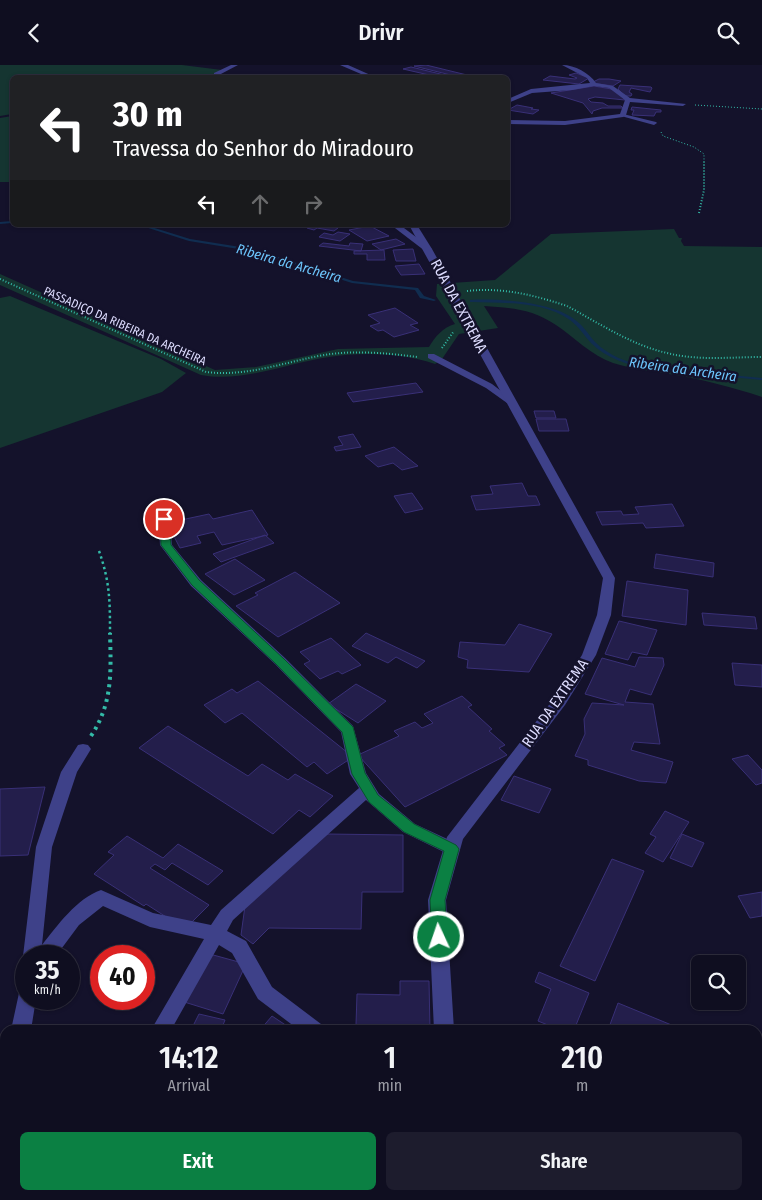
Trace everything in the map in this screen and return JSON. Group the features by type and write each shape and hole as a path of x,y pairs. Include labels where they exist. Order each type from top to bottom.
{"street":[{"path":"216,75 235,65"},
{"path":"343,65 367,75"},
{"path":"565,65 588,77 594,84"},
{"path":"510,100 531,91 572,88 594,84 611,87 628,101 683,104"},
{"path":"510,122 565,123 623,115 628,101"},
{"path":"398,227 428,249"},
{"name":"RUA DA EXTREMA","path":"414,227 609,578 604,615 590,655 560,701 455,837 438,900 444,1025"},
{"path":"164,519 166,545 196,583 280,661 348,730 358,774 373,798 409,828 452,849"},
{"path":"33,945 44,847 69,772 83,749"},
{"path":"164,1025 227,915 368,789"},
{"path":"53,945 72,919 101,897 150,920 216,934 240,947 265,993 307,1025"},
{"path":"22,1025 24,1010"}],"lane":[{"path":"623,115 654,123"},
{"path":"431,356 489,386 510,401"}],"path":[{"path":"683,104 762,109"},
{"path":"654,123 663,137 694,147 704,154 704,190 699,213"},
{"name":"PASSADIÇO DA RIBEIRA DA ARCHEIRA","path":"0,279 206,373 245,372 338,353 431,356"},
{"path":"462,292 497,289 514,291 555,302 567,306 642,345 664,353 698,358 762,357"},
{"path":"431,356 440,353 452,333 459,327 469,324"},
{"path":"83,749 99,724 111,684 110,590 107,573 99,551"}],"green space":[{"path":"0,65 182,65 222,70 220,75 10,75 10,114 0,116"},
{"path":"10,116 10,182 0,182 0,118"},
{"path":"674,229 679,238 682,238 681,241 684,246 762,247 762,397 705,381 613,363 583,346 556,325 530,312 484,306 498,328 459,334 442,359 435,364 423,360 396,356 355,354 313,360 249,374 217,377 201,375 0,285 0,274 215,370 256,367 338,349 429,347 440,333 447,327 455,324 436,296 437,284 495,280 551,234"},
{"path":"10,296 161,359 186,373 162,392 0,448 0,298"}],"building":[{"path":"426,65 467,75 451,75 414,66"},
{"path":"411,67 445,75 429,75 403,69"},
{"path":"576,73 589,78 579,84 543,80 550,76 575,79 577,78 569,75"},
{"path":"599,79 621,81 613,86 591,83"},
{"path":"620,85 652,88 650,92 631,88 629,92 632,94 631,96 625,96 618,89"},
{"path":"594,86 617,90 625,100 595,97 588,99 591,102 603,103 608,106 621,106 623,108 602,108 593,111 592,114 583,103 551,93"},
{"path":"517,105 539,110 533,114 510,109"},
{"path":"632,107 661,110 661,112 656,112 654,116 632,115 634,110 631,110"},
{"path":"333,227 338,228 334,231 307,228"},
{"path":"372,227 389,236 367,241 349,230"},
{"path":"338,232 350,234 340,241 319,237 324,233 333,235"},
{"path":"396,239 405,244 381,250 372,244"},
{"path":"323,243 349,246 350,243 363,244 361,251 319,246"},
{"path":"413,249 416,261 396,261 393,250"},
{"path":"384,250 385,260 367,260 367,254 354,254 354,251"},
{"path":"419,264 425,274 401,275 395,266"},
{"path":"395,308 418,323 410,325 419,330 394,337 383,330 378,331 370,326 380,323 368,315"},
{"path":"416,383 423,392 353,402 347,393"},
{"path":"534,411 554,411 556,418 536,418"},
{"path":"536,419 566,419 569,431 539,431"},
{"path":"353,434 361,447 336,451 334,447 343,445 338,437"},
{"path":"394,447 418,466 402,470 393,463 378,467 365,456"},
{"path":"522,483 528,496 536,496 540,505 476,510 471,496 493,494 490,486"},
{"path":"412,493 423,509 405,513 394,496"},
{"path":"672,504 684,526 646,528 643,523 602,525 596,512 621,511 623,515 639,514 635,507"},
{"path":"252,510 268,535 222,545 214,532 197,536 201,543 180,548 167,523 209,514 213,519"},
{"path":"265,535 274,543 221,562 213,554"},
{"path":"656,554 714,563 713,577 654,568"},
{"path":"235,559 265,580 234,595 205,574"},
{"path":"295,572 340,603 278,637 236,606 258,595 255,593"},
{"path":"627,581 688,590 686,625 622,616"},
{"path":"702,613 755,617 757,629 704,625"},
{"path":"619,621 657,630 647,655 632,652 628,660 605,654"},
{"path":"519,624 552,634 529,672 467,668 468,660 458,657 460,642 505,645"},
{"path":"366,633 425,661 417,668 396,657 388,663 352,646"},
{"path":"331,638 361,665 342,674 338,671 320,679 304,664 310,661 300,652"},
{"path":"639,657 663,658 664,665 651,695 630,689 625,702 653,704 660,744 634,742 631,750 673,762 666,783 639,781 588,765 588,760 575,756 585,734 584,719 592,703 624,705 585,694 602,658 635,667"},
{"path":"732,663 762,665 762,687 735,685"},
{"path":"258,681 353,757 327,774 314,762 307,767 242,713 225,723 204,705 232,689 237,693"},
{"path":"356,684 386,701 358,723 328,704"},
{"path":"462,696 472,705 468,707 492,729 489,731 505,745 499,748 507,755 405,807 358,755 399,736 394,731 415,722 422,728 433,723 424,714"},
{"path":"168,726 248,776 262,764 288,780 295,774 333,796 310,817 299,810 273,834 139,748"},
{"path":"748,755 762,770 762,783 756,785 732,759"},
{"path":"514,776 551,789 539,813 501,800"},
{"path":"45,787 28,855 0,856 0,789"},
{"path":"665,811 689,822 663,862 645,853 656,837 650,834"},
{"path":"326,834 403,835 403,892 362,892 361,929 269,928 253,944 241,935 245,906"},
{"path":"682,834 704,843 692,867 670,858"},
{"path":"127,836 163,858 178,844 223,871 208,885 172,863 165,870 155,864 150,868 209,905 185,929 146,904 144,906 94,874 114,855 108,852"},
{"path":"612,859 644,871 595,981 560,966"},
{"path":"762,892 762,916 750,918 738,896"},
{"path":"206,953 246,964 223,1014 181,1001"},
{"path":"539,972 589,993 576,1025 548,1025 538,1021 551,989 535,982"},
{"path":"400,981 429,981 430,1025 356,1025 357,994 400,995"},
{"path":"618,1003 672,1025 610,1025"},
{"path":"199,1014 225,1020 223,1025 194,1025"},
{"path":"272,1016 286,1025 264,1025"}],"waterway":[{"name":"Ribeira da Archeira","path":"0,223 10,222"},
{"name":"Ribeira da Archeira","path":"147,227 189,240 252,250 352,282 416,289 422,297 434,300"},
{"name":"Ribeira da Archeira","path":"472,301 522,303 559,312 576,323 604,351 617,359 646,368 762,379"}],"route":[{"path":"164,519 166,545 196,583 280,661 348,730 358,774 373,798 409,828 452,849 438,900 439,937"}]}
